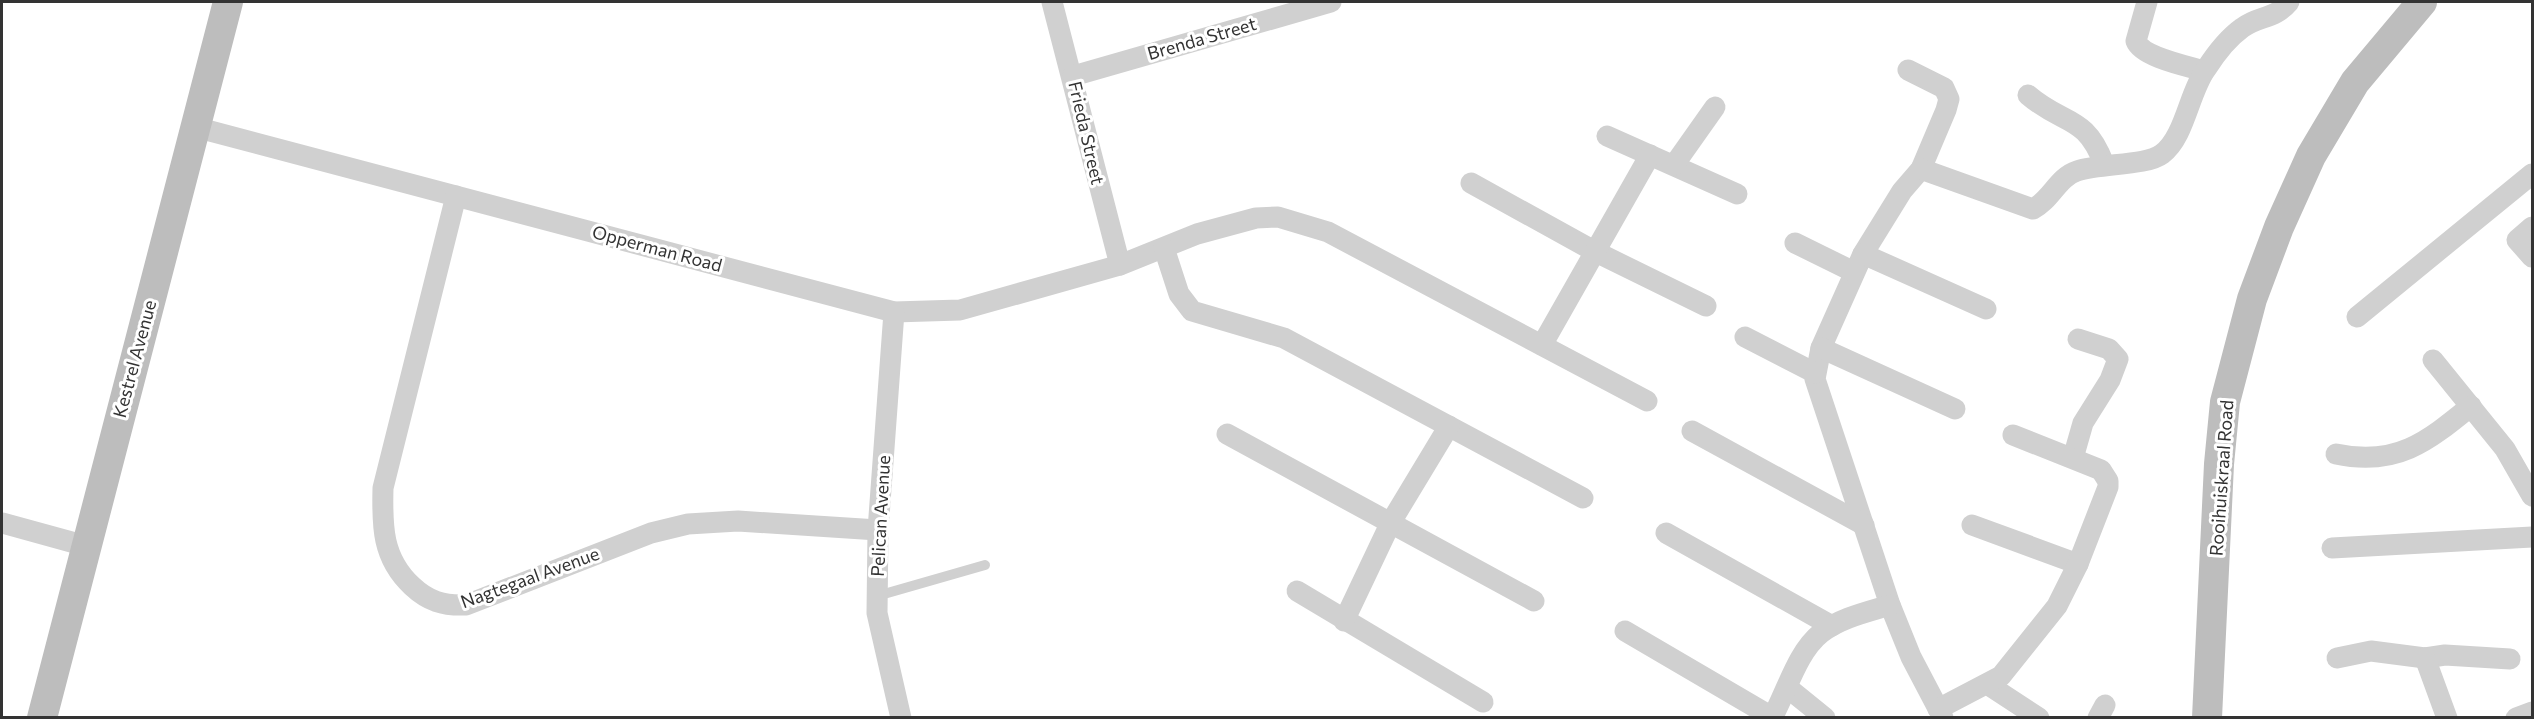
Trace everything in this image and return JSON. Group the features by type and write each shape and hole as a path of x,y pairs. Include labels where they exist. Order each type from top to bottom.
{"main road":[{"name":"Kestrel Avenue","path":"42,717 228,2"},
{"name":"Rooihuiskraal Road","path":"2207,717 2219,464 2225,402 2252,299 2279,227 2311,156 2355,82 2422,2"}],"street":[{"name":"Frieda Street","path":"1052,2 1073,76 1087,145 1119,265"},
{"name":"Brenda Street","path":"1073,76 1331,2"},
{"path":"2147,2 2136,40 2138,46 2151,54 2204,71"},
{"path":"1921,169 2028,209 2040,206 2067,176 2104,164 2156,158 2173,142 2204,71 2242,28 2271,17 2289,2"},
{"path":"1908,70 1937,82 1948,93 1949,99 1930,152 1921,169 1902,191 1858,263 1821,348 1815,373 1817,393 1890,604 1911,657 1940,713 2001,676 2057,606 2099,516 2108,481 2101,471 2013,435"},
{"path":"2028,95 2046,110 2085,130 2096,143 2104,164"},
{"path":"1674,165 1715,107"},
{"name":"Opperman Road","path":"195,127 894,312 960,310 1119,265 1197,234 1270,216 1328,232 1647,401"},
{"path":"1607,136 1737,194"},
{"path":"1542,345 1650,155"},
{"path":"2357,317 2532,174"},
{"path":"1471,183 1594,251 1706,306"},
{"name":"Nagtegaal Avenue","path":"456,196 383,488 382,526 387,552 399,573 422,595 439,604 466,605 651,533 688,524 738,521 878,530"},
{"path":"2532,226 2517,240 2532,257"},
{"path":"1795,243 1986,309"},
{"path":"1164,248 1179,294 1192,311 1284,338 1583,498"},
{"name":"Pelican Avenue","path":"894,312 878,530 877,613 901,717"},
{"path":"1745,337 1815,373"},
{"path":"2073,458 2083,423 2110,380 2118,359 2109,350 2078,339"},
{"path":"1821,348 1954,409"},
{"path":"2433,360 2505,449 2532,496"},
{"path":"2336,454 2364,458 2408,450 2430,440 2472,406"},
{"path":"1344,621 1391,522 1449,426"},
{"path":"1692,431 1864,525"},
{"path":"1227,434 1534,601"},
{"path":"2,523 86,546"},
{"path":"1972,525 2078,564"},
{"path":"1666,533 1832,626"},
{"path":"2332,548 2532,537"},
{"path":"1297,591 1483,702"},
{"path":"1625,631 1772,717 1815,639 1832,626 1890,604"},
{"path":"2337,658 2371,651 2425,658 2445,655 2510,659"},
{"path":"2425,658 2447,717"},
{"path":"1987,684 2039,717"},
{"path":"1788,688 1825,717"},
{"path":"2516,717 2532,712"}],"lane":[{"path":"877,596 985,565"}]}
